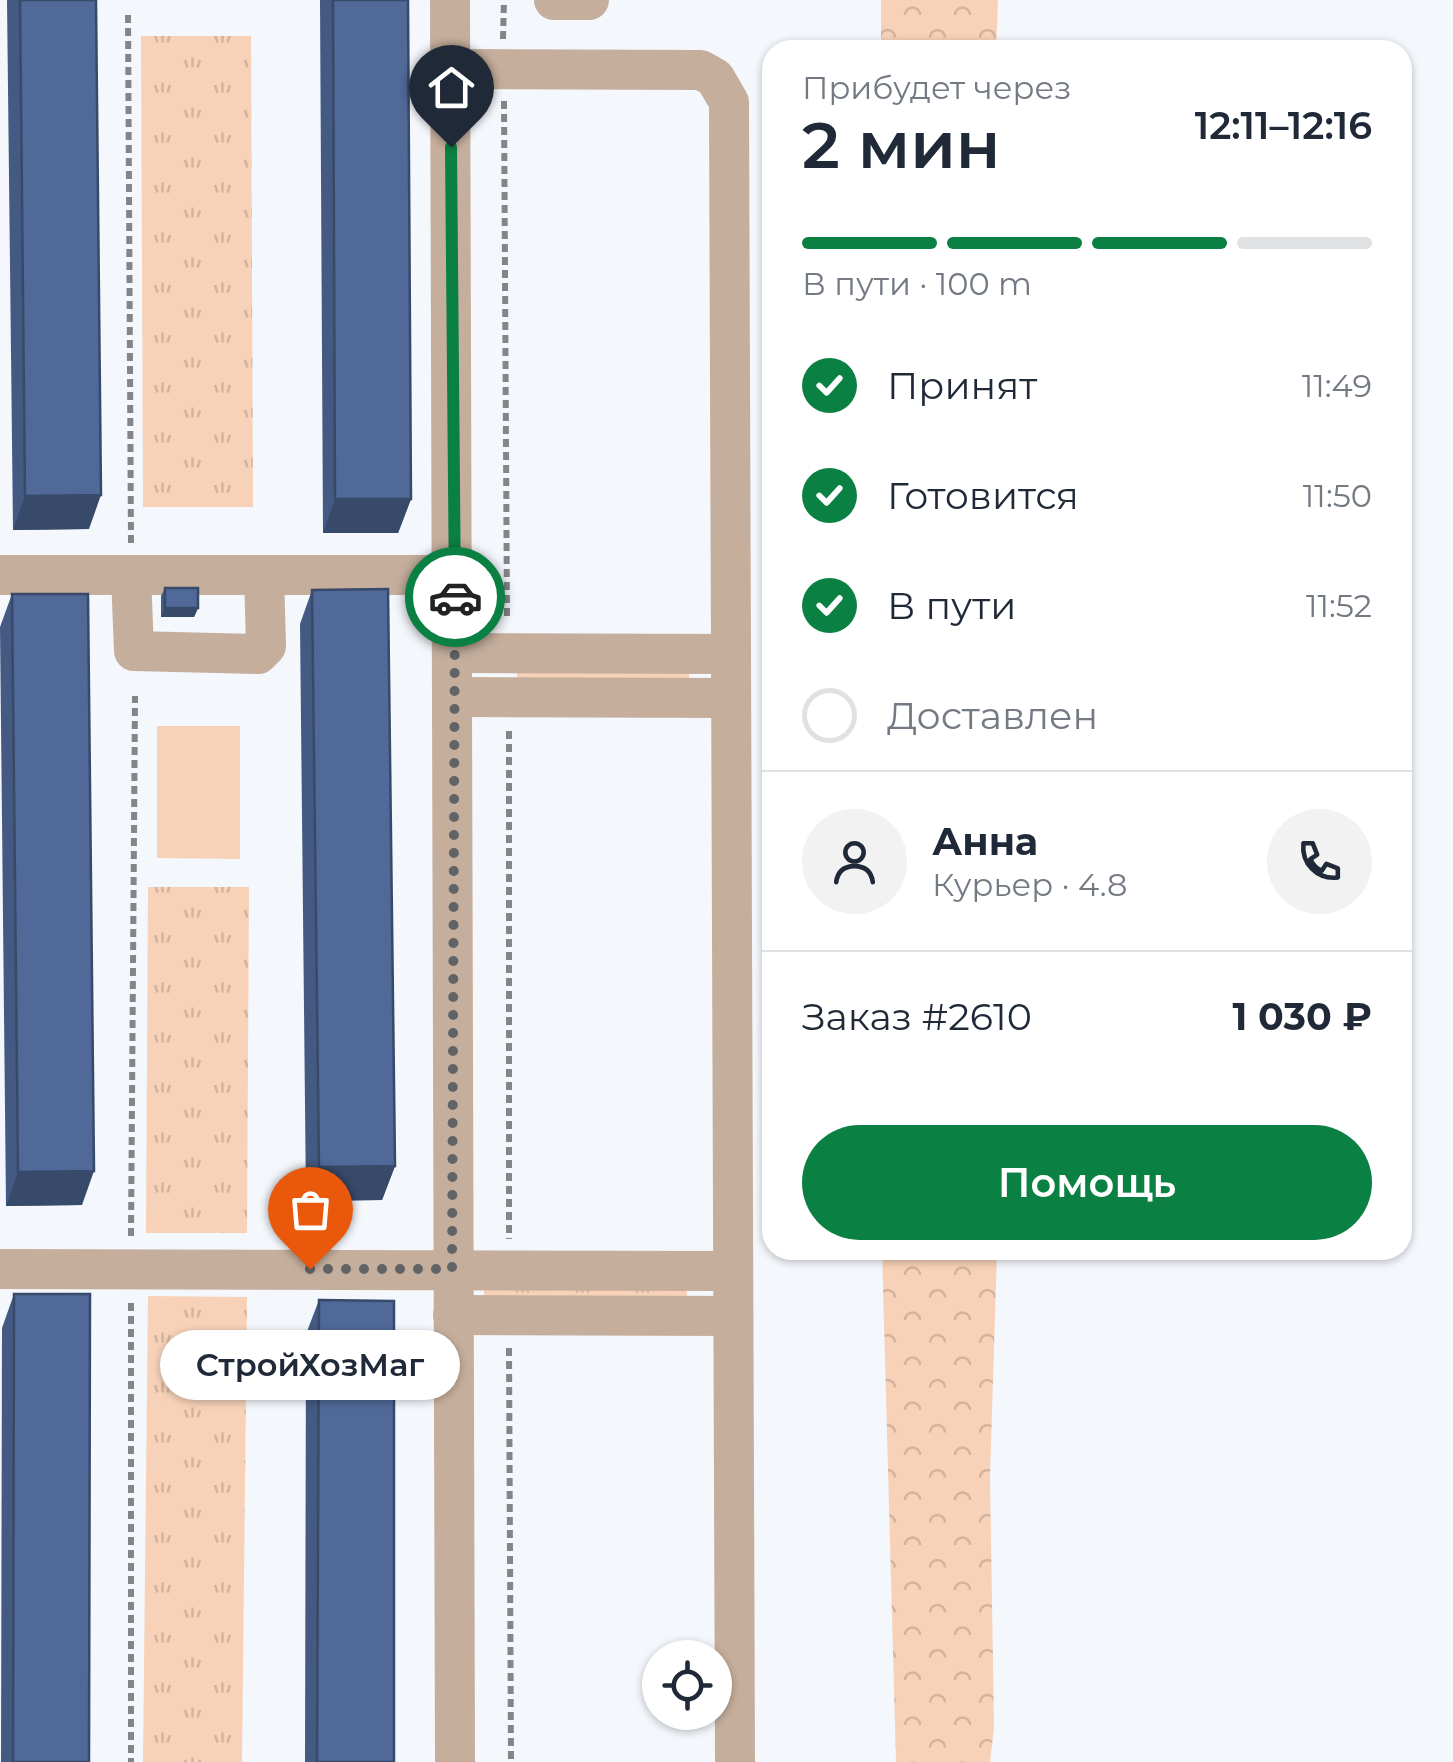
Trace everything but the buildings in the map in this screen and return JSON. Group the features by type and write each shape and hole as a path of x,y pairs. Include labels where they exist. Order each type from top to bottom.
{"street":[{"path":"450,0 455,653 455,1762"},
{"path":"554,0 588,0"},
{"path":"450,69 701,70 723,88 729,102 735,1762"},
{"path":"0,576 454,574"},
{"path":"131,575 134,651 258,654 266,646 264,575"},
{"path":"455,653 731,654"},
{"path":"455,697 731,698"},
{"path":"0,1269 733,1271"},
{"path":"453,1315 733,1316"}],"path":[{"path":"128,16 131,575"},
{"path":"131,1762 135,696"},
{"path":"509,1337 511,1762"}],"green space":[{"path":"881,0 998,0 996,40 881,40"},
{"path":"141,36 251,36 253,507 143,507"},
{"path":"517,664 689,664 689,684 517,683"},
{"path":"157,726 240,726 240,859 157,858"},
{"path":"148,887 249,887 247,1233 146,1233"},
{"path":"882,1260 997,1260 990,1477 994,1728 990,1762 896,1762"},
{"path":"687,1286 687,1306 484,1300 484,1290"},
{"path":"148,1296 247,1297 242,1762 143,1762"}],"way so far":[{"path":"310,1269 452,1269 455,597"}],"place":[{"name":"СтройХозМаг","path":"310,1269"}],"route":[{"path":"451,147 455,597"}]}
